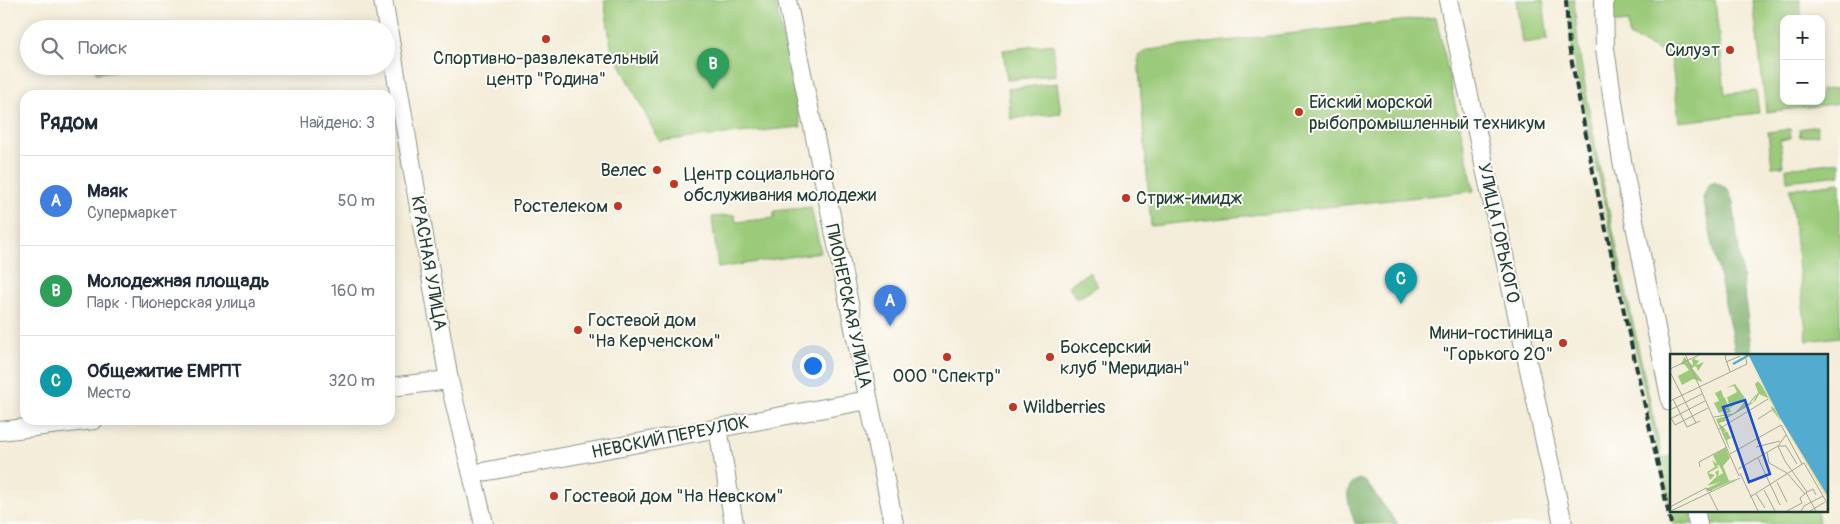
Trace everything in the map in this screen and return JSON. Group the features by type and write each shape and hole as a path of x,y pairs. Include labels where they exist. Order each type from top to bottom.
{"street":[{"name":"КРАСНАЯ УЛИЦА","path":"383,0 386,20"},
{"name":"ПИОНЕРСКАЯ УЛИЦА","path":"787,0 894,524"},
{"name":"УЛИЦА ГОРЬКОГО","path":"1448,0 1563,524"},
{"path":"1604,0 1605,49 1622,161 1670,397"},
{"name":"КРАСНАЯ УЛИЦА","path":"395,69 449,380 484,524"},
{"path":"395,386 449,380"},
{"name":"НЕВСКИЙ ПЕРЕУЛОК","path":"472,474 868,400"},
{"path":"0,431 51,425"},
{"path":"718,428 734,524"}],"green space":[{"path":"604,0 775,0 801,127 659,141 611,46"},
{"path":"1516,0 1543,0 1548,40 1522,43"},
{"path":"1568,0 1574,0 1578,45 1597,156 1662,458 1670,456 1670,510 1572,52"},
{"path":"1608,0 1715,0 1725,94 1756,91 1759,113 1679,122 1671,56 1629,36 1628,22 1608,24"},
{"path":"1753,0 1800,0 1802,15 1780,15 1780,105 1824,105 1766,112"},
{"name":"Ейский морской рыбопромышленный техникум","path":"1436,17 1474,191 1151,226 1138,56 1147,50"},
{"path":"1053,44 1056,75 1007,80 1003,50"},
{"path":"1057,83 1061,113 1011,119 1008,89"},
{"path":"1840,88 1840,103 1825,105 1825,90"},
{"path":"1817,126 1818,135 1800,137 1799,129"},
{"path":"1790,129 1791,138 1780,140 1783,166 1772,167 1768,132"},
{"path":"1840,162 1840,175 1787,181 1786,168"},
{"path":"1714,182 1728,189 1733,202 1752,354 1736,354 1703,198 1708,185"},
{"path":"1840,183 1840,337 1807,341 1790,189"},
{"path":"811,207 821,252 718,268 712,217 735,215 736,222 774,218 774,211"},
{"path":"1089,272 1098,286 1077,299 1068,286"},
{"path":"1359,479 1366,482 1398,524 1355,524 1349,505 1348,493 1349,487"},
{"path":"1670,512 1691,512 1694,524 1673,524"},
{"path":"1702,512 1817,512 1819,524 1714,524 1704,520"}],"railway":[{"path":"1566,0 1569,47 1593,171 1671,524"}],"place":[{"name":"Спортивно-развлекательный центр \"Родина\"","path":"546,39"},
{"name":"Силуэт","path":"1730,50"},
{"name":"Молодежная площадь","path":"713,89"},
{"name":"Ейский морской рыбопромышленный техникум","path":"1299,112"},
{"name":"Велес","path":"657,170"},
{"name":"Центр социального обслуживания молодежи","path":"674,184"},
{"name":"Стриж-имидж","path":"1126,198"},
{"name":"Ростелеком","path":"618,206"},
{"name":"Общежитие ЕМРПТ","path":"1401,304"},
{"name":"Маяк","path":"890,326"},
{"name":"Гостевой дом \"На Керченском\"","path":"578,330"},
{"name":"Мини-гостиница \"Горького 20\"","path":"1563,343"},
{"name":"ООО \"Спектр\"","path":"947,357"},
{"name":"Боксерский клуб \"Меридиан\"","path":"1050,357"},
{"name":"Wildberries","path":"1013,407"},
{"name":"Гостевой дом \"На Невском\"","path":"554,496"}]}
